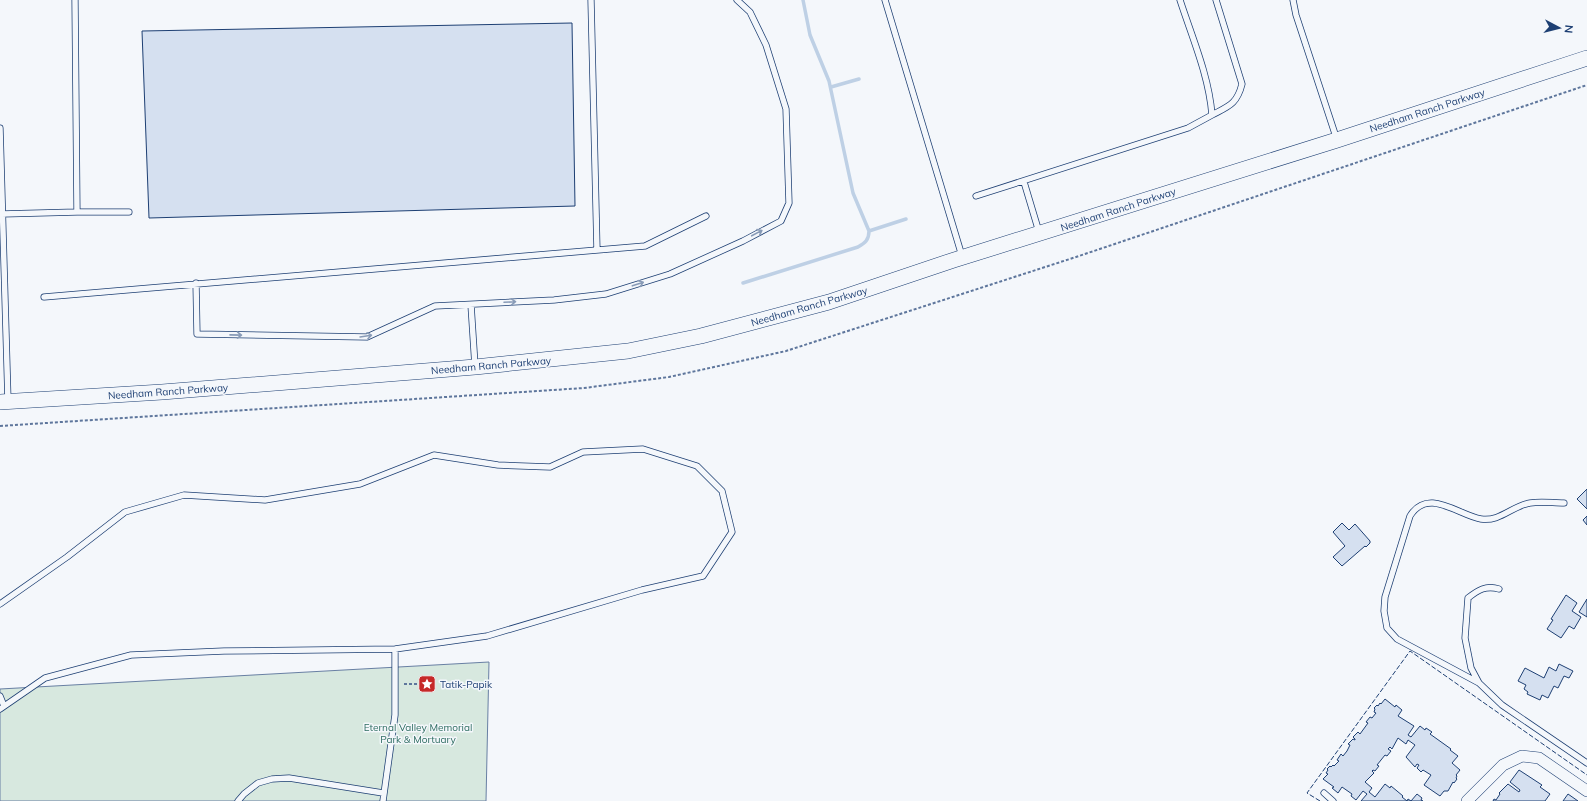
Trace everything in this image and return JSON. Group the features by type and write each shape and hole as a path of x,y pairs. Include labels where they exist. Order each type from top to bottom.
{"street":[{"name":"Needham Ranch Parkway","path":"4,402 162,392 476,367 628,351 701,336 829,302 962,258 1337,140 1587,58"},
{"path":"1467,801 1504,765 1522,756 1539,758 1587,791"}],"lane":[{"path":"75,0 77,212"},
{"path":"591,0 597,250"},
{"path":"196,283 197,334 367,338 435,306 554,300 606,294 670,274 743,241 781,220 789,203 786,109 766,45 750,12 737,0"},
{"path":"884,0 962,258"},
{"path":"1180,0 1201,65 1211,103 1212,115"},
{"path":"976,196 1024,182 1188,128 1231,105 1239,96 1242,84 1216,0"},
{"path":"1293,0 1296,15 1337,140"},
{"path":"0,128 4,402"},
{"path":"1024,182 1040,234"},
{"path":"2,214 129,212"},
{"path":"44,297 645,246 706,216"},
{"path":"471,305 476,367"},
{"path":"0,604 67,557 124,512 184,495 265,500 360,484 434,455 498,465 550,467 583,452 643,449 697,466 722,491 732,532 703,576 642,590 487,636 395,649 224,651 131,655 45,678 2,707 0,696"},
{"path":"1564,503 1529,503 1496,519 1483,519 1433,502 1421,505 1414,510 1410,516 1385,597 1384,612 1387,628 1397,638 1479,683 1502,705 1587,763"},
{"path":"1479,683 1471,668 1465,638 1468,598 1478,589 1490,587 1499,589"},
{"path":"383,801 395,715 395,649"},
{"path":"238,801 258,783 272,779 289,778 383,793"},
{"path":"1324,793 1333,801"}],"path":[{"path":"395,684 424,684"}],"green space":[{"name":"Eternal Valley Memorial Park & Mortuary","path":"489,662 486,801 0,801 0,689"}],"building":[{"path":"572,23 575,206 149,218 142,31"},
{"path":"1587,489 1587,509 1577,499"},
{"path":"1587,516 1587,525 1583,520"},
{"path":"1342,523 1349,530 1355,524 1370,541 1370,543 1342,566 1333,557 1345,546 1333,532"},
{"path":"1566,595 1577,603 1572,611 1581,617 1574,629 1569,626 1561,638 1547,629 1553,620 1551,619"},
{"path":"1587,599 1587,617 1579,612"},
{"path":"1559,664 1573,671 1569,678 1564,676 1558,688 1554,686 1548,698 1542,695 1540,700 1527,694 1528,692 1524,689 1526,685 1518,681 1525,668 1544,678 1549,667 1556,671"},
{"path":"1385,699 1395,707 1396,705 1402,710 1398,716 1414,726 1408,735 1411,737 1420,726 1425,730 1426,728 1432,732 1430,734 1458,756 1452,763 1460,770 1456,775 1457,779 1454,783 1453,782 1448,791 1444,791 1440,796 1424,785 1431,775 1423,770 1421,772 1417,768 1419,765 1417,764 1415,767 1406,757 1415,745 1408,740 1406,744 1398,738 1392,749 1390,747 1388,749 1391,751 1387,756 1385,755 1377,765 1379,766 1375,771 1372,771 1374,773 1365,782 1372,788 1369,792 1375,797 1385,784 1390,788 1391,786 1407,801 1361,801 1367,794 1363,791 1356,800 1351,796 1352,794 1342,787 1338,793 1332,788 1334,787 1323,779 1328,774 1326,773 1328,770 1327,769 1330,766 1334,766 1339,761 1337,760 1341,754 1343,756 1347,751 1350,745 1348,744 1353,739 1355,740 1353,737 1358,732 1360,734 1368,723 1366,722 1376,713 1374,712 1374,708 1380,703 1381,704"},
{"path":"1519,770 1542,785 1540,787 1550,794 1545,801 1493,801 1494,799 1496,800 1500,794 1499,793 1508,784 1519,792 1520,790 1510,782"},
{"path":"1417,794 1423,801 1411,801"},
{"path":"1568,794 1578,801 1563,801"}],"waterway":[{"path":"743,283 858,247 865,243 868,237 869,231 853,193 829,81 810,35 803,0"},
{"path":"831,87 859,79"},
{"path":"869,231 906,219"}],"fence":[{"path":"1320,801 1307,793 1410,651 1587,775"}],"place":[{"name":"Tatik-Papik","path":"427,684"}]}
